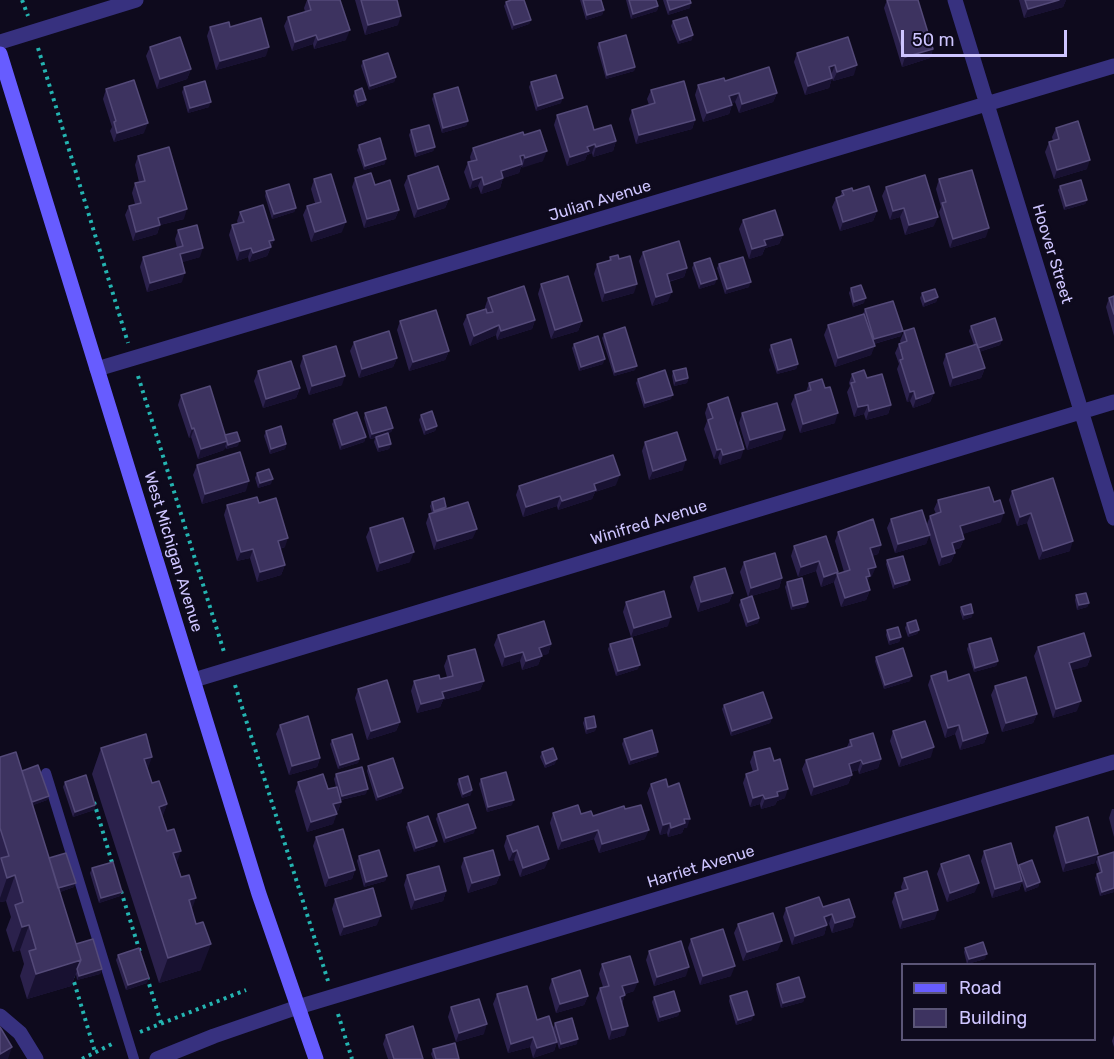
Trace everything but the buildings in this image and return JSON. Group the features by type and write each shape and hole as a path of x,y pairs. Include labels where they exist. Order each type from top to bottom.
{"street":[{"path":"0,42 136,0"},
{"name":"Hoover Street","path":"955,0 1114,518"},
{"name":"West Michigan Avenue","path":"0,54 259,894 316,1059"},
{"name":"Julian Avenue","path":"97,369 134,360 1114,66"},
{"name":"Winifred Avenue","path":"194,680 1114,402"},
{"name":"Harriet Avenue","path":"157,1059 214,1036 298,1007 1114,762"},
{"path":"0,1016 20,1033 36,1059"}],"lane":[{"path":"46,773 134,1059"}],"path":[{"path":"22,0 352,1059"},
{"path":"91,792 114,869"},
{"path":"117,880 141,957"},
{"path":"144,968 161,1023"},
{"path":"71,972 96,1052"},
{"path":"82,1059 161,1023 246,990"}]}
